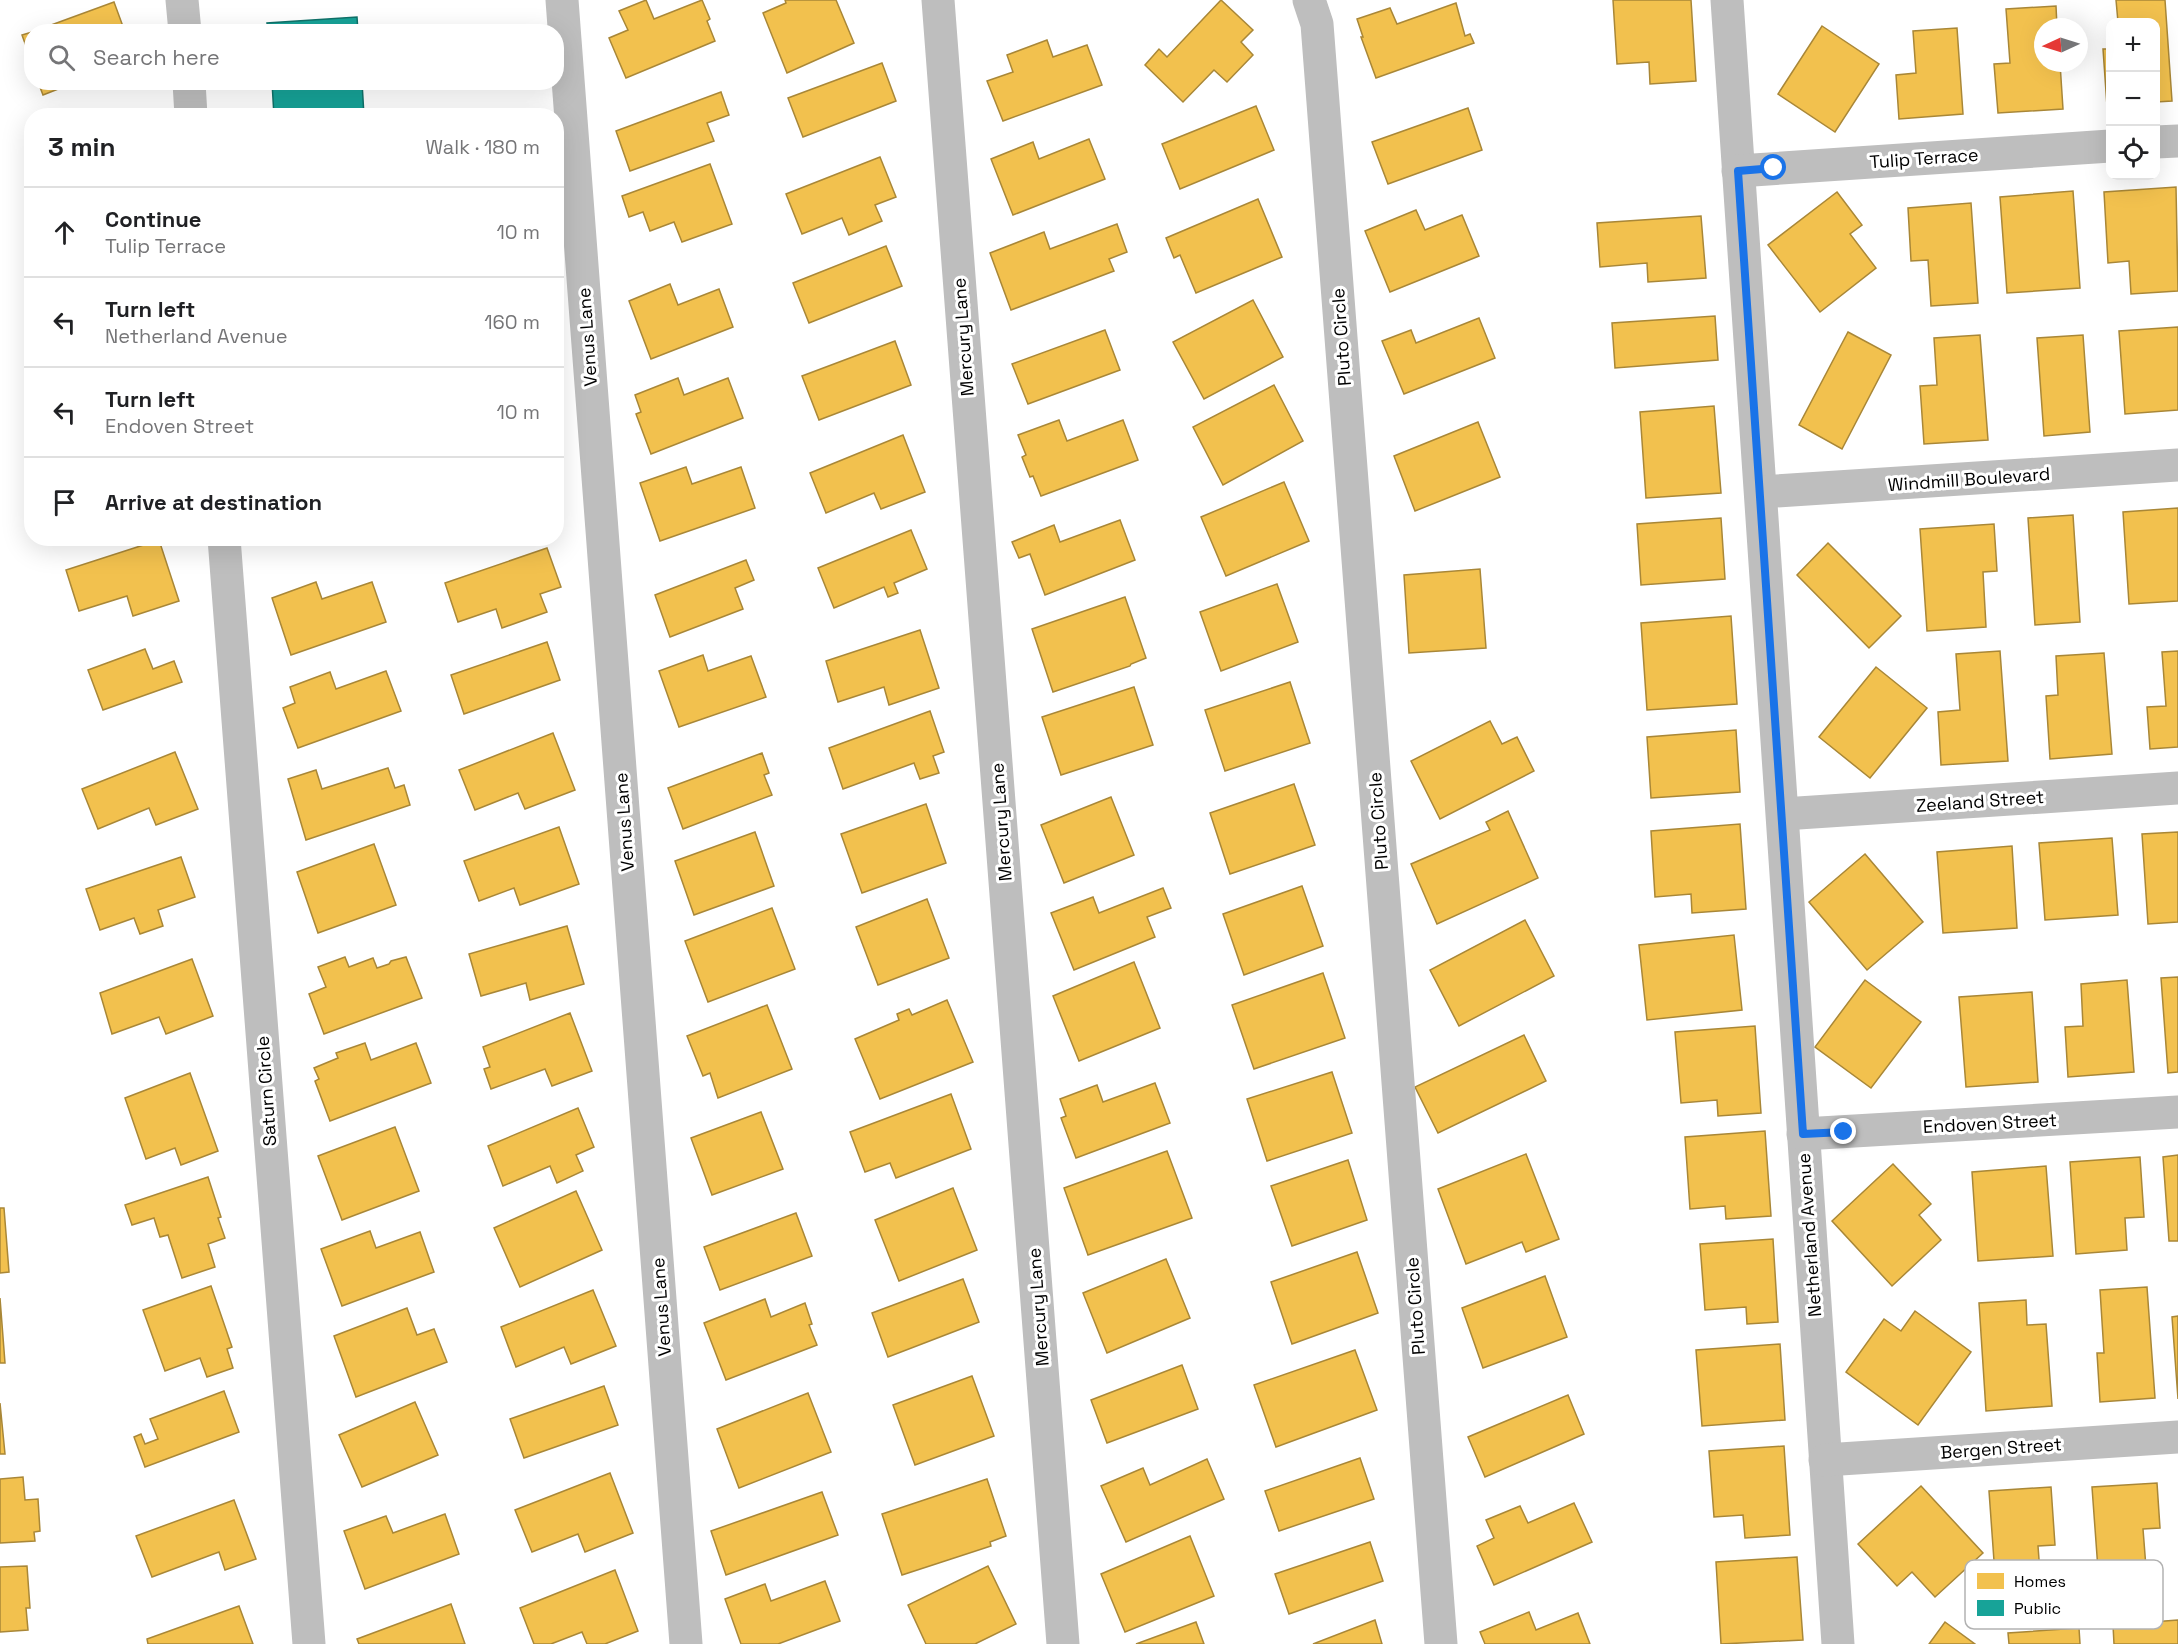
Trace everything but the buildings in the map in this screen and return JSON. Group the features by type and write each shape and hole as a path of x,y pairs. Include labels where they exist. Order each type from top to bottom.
{"street":[{"path":"182,0 184,24"},
{"name":"Venus Lane","path":"562,0 564,24"},
{"name":"Mercury Lane","path":"938,0 1063,1644"},
{"name":"Pluto Circle","path":"1308,0 1317,24 1441,1644"},
{"name":"Netherland Avenue","path":"1727,0 1838,1644"},
{"name":"Venus Lane","path":"564,27 686,1644"},
{"path":"189,90 191,108"},
{"path":"2160,142 2178,141"},
{"name":"Tulip Terrace","path":"1738,171 2106,146"},
{"name":"Windmill Boulevard","path":"1761,492 2178,465"},
{"name":"Saturn Circle","path":"225,546 309,1644"},
{"name":"Zeeland Street","path":"1783,814 2178,788"},
{"name":"Endoven Street","path":"1803,1134 2178,1112"},
{"name":"Bergen Street","path":"1825,1460 2178,1437"}],"route":[{"path":"1774,168 1738,171 1803,1134 1844,1132"}]}
